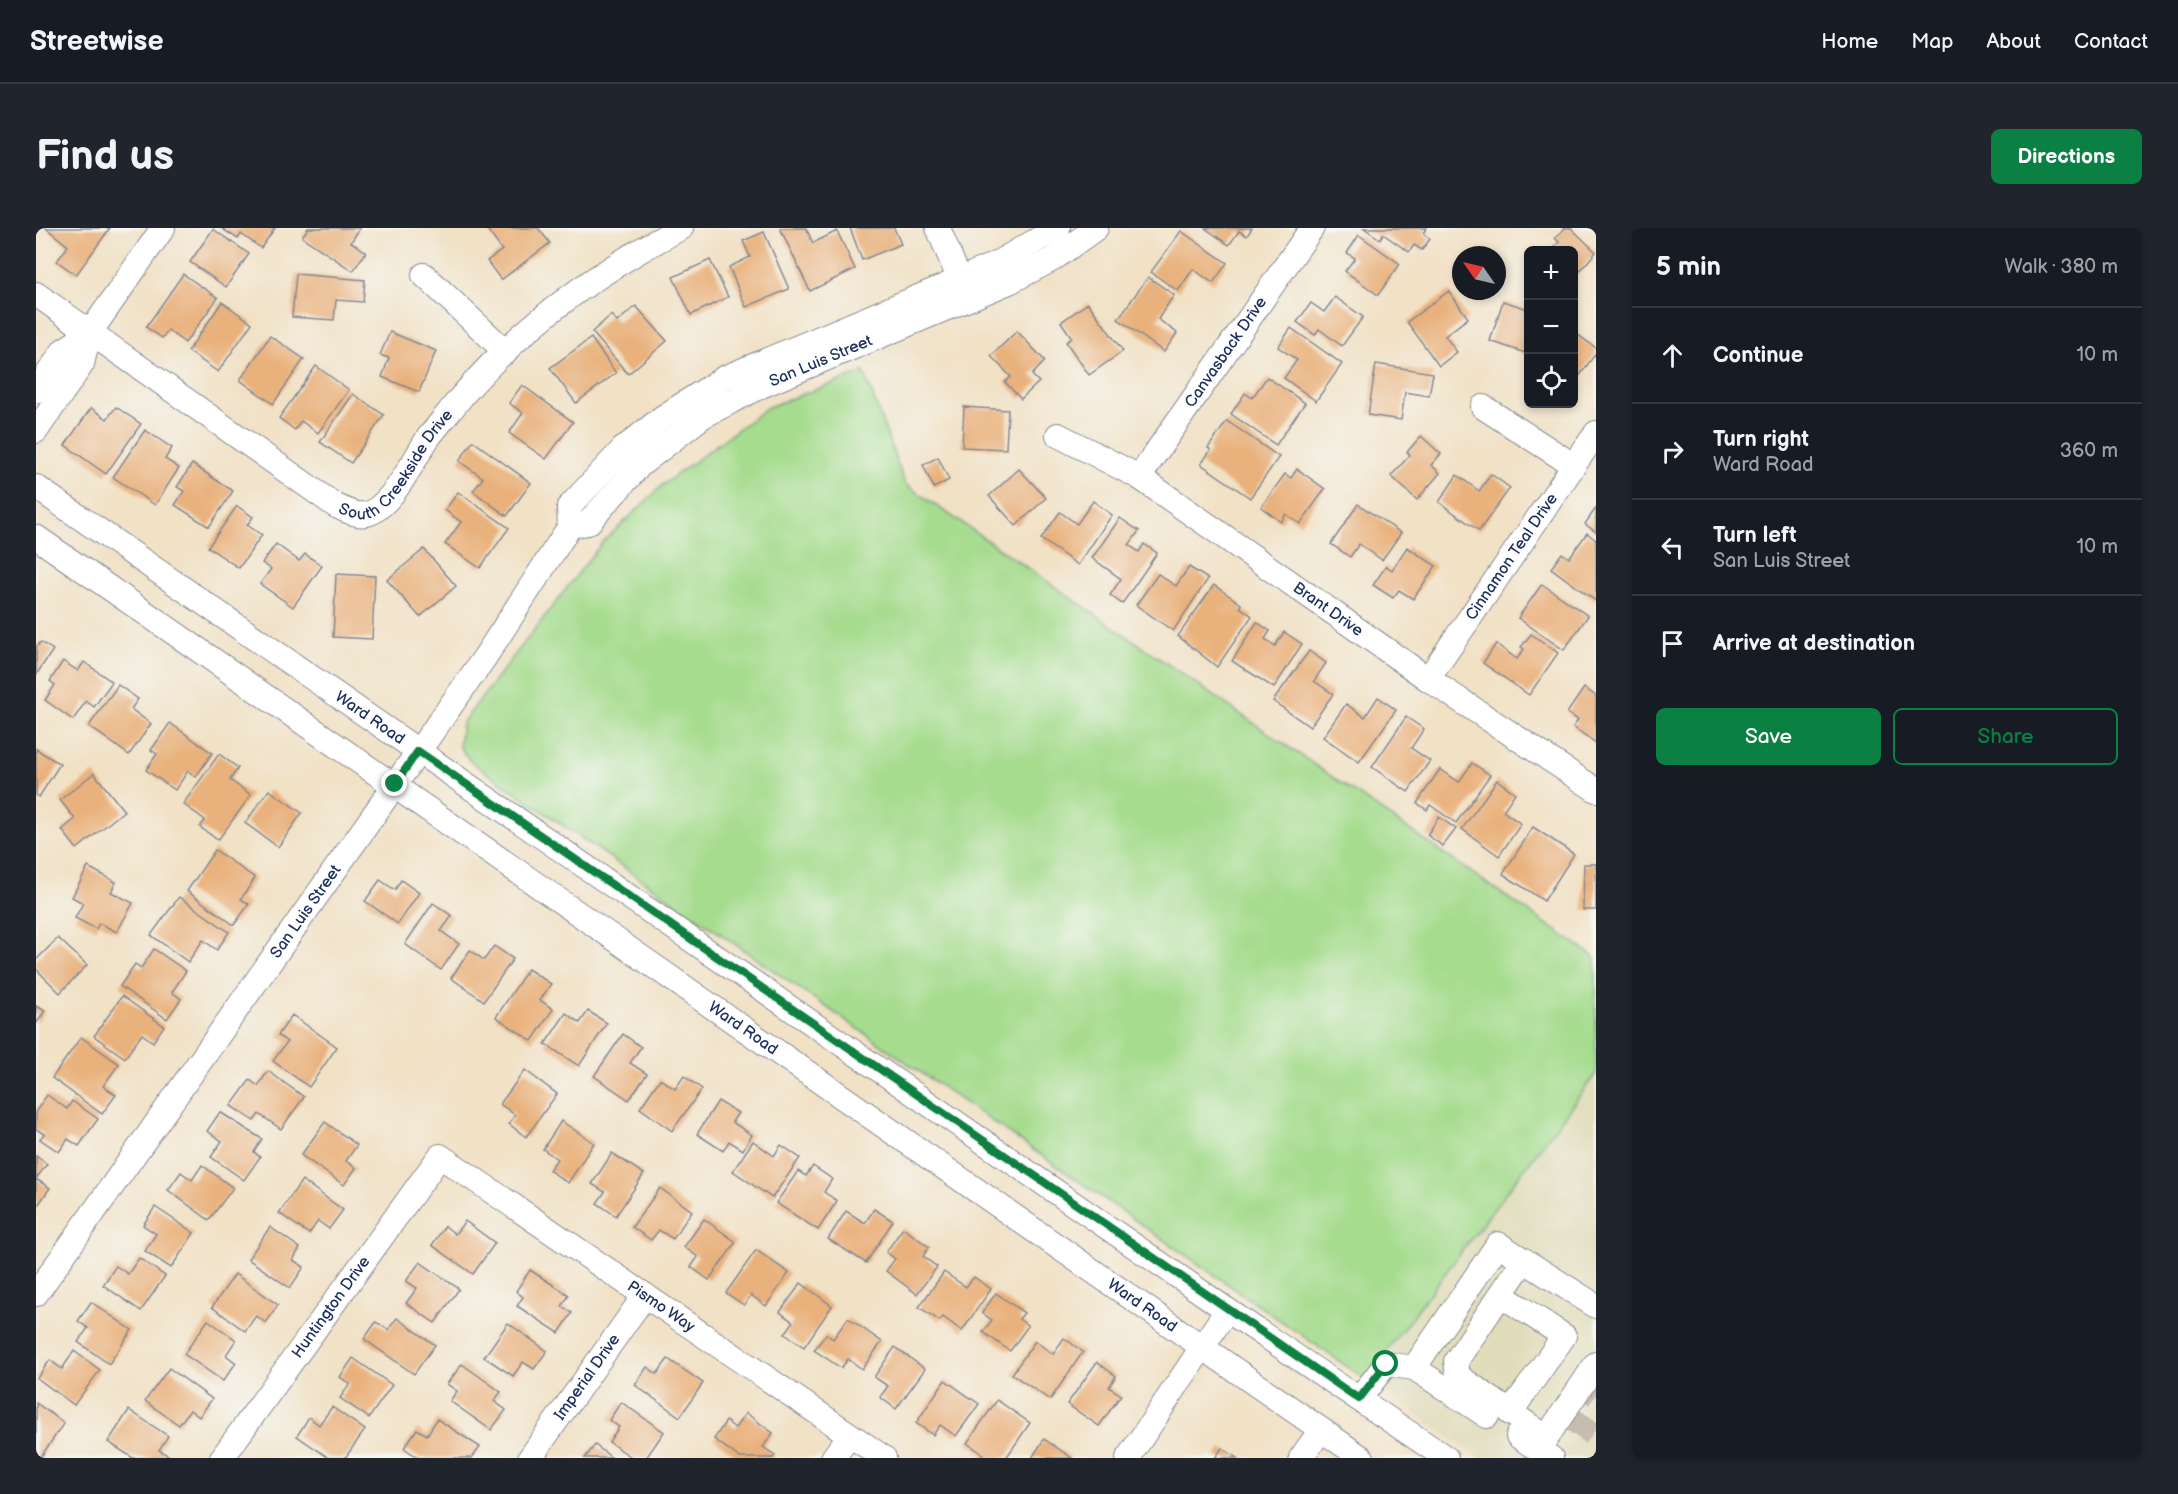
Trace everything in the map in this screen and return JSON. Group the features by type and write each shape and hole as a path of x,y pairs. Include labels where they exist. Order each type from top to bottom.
{"street":[{"path":"36,431 82,364 89,334 163,228"},
{"name":"South Creekside Drive","path":"36,294 89,334 336,506 353,514 372,512 387,499 444,419 506,352 578,290 640,249 681,228"},
{"path":"938,228 964,290"},
{"name":"San Luis Street","path":"964,290 997,263 1058,228"},
{"name":"San Luis Street","path":"36,1294 418,751 570,526 588,523 640,465 703,416 761,386 964,290 1053,259 1096,228"},
{"name":"Canvasback Drive","path":"1138,477 1312,228"},
{"path":"424,275 506,352"},
{"path":"36,390 64,350 89,334"},
{"path":"1483,407 1573,465"},
{"name":"Cinnamon Teal Drive","path":"1428,679 1596,433"},
{"name":"Brant Drive","path":"1058,435 1138,477 1428,679 1596,790"},
{"name":"Ward Road","path":"36,487 1227,1310 1446,1458"},
{"name":"Ward Road","path":"36,537 395,784 1201,1348 1362,1458"},
{"name":"Pismo Way","path":"440,1156 884,1458"},
{"name":"Huntington Drive","path":"222,1458 440,1156"},
{"path":"1414,1368 1498,1244 1596,1306"},
{"path":"1524,1260 1456,1361 1458,1376 1510,1413 1545,1448"},
{"name":"Imperial Drive","path":"530,1458 645,1295"},
{"path":"1501,1295 1564,1336 1510,1413"},
{"path":"1128,1458 1227,1310"},
{"path":"1359,1399 1386,1364 1414,1368 1545,1448"},
{"path":"1545,1448 1587,1389 1596,1364"},
{"path":"1301,1458 1321,1430"},
{"path":"833,1458 850,1435"}],"shaded area":[{"path":"1596,1074 1596,1458 1480,1458 1365,1379"}],"green space":[{"path":"864,372 905,484 1596,958 1596,1074 1365,1379 470,761 459,746 462,723 601,544 665,483 768,407"}],"building":[{"path":"46,228 110,228 76,275 57,261 68,246"},
{"path":"221,228 275,228 261,248 241,234 238,239"},
{"path":"308,228 360,228 351,242 366,252 353,271 302,237"},
{"path":"486,228 538,228 550,243 501,280 487,261 502,250"},
{"path":"780,228 806,228 813,243 837,231 855,269 810,291"},
{"path":"850,228 894,228 901,244 862,260"},
{"path":"1205,228 1252,228 1247,236 1239,231 1229,245"},
{"path":"1364,228 1427,228 1423,233 1430,239 1422,250 1414,245 1409,252 1383,234 1380,239"},
{"path":"1565,228 1571,228 1596,252 1578,273 1578,246 1555,246 1559,242 1555,238"},
{"path":"213,229 249,254 226,287 190,262"},
{"path":"1181,231 1227,263 1213,283 1193,269 1178,291 1151,272"},
{"path":"764,232 789,289 746,307 729,267 750,257 743,241"},
{"path":"1359,235 1400,264 1378,295 1345,271 1355,258 1347,253"},
{"path":"710,260 728,297 691,315 673,277"},
{"path":"183,274 218,298 185,343 168,330 162,338 146,327"},
{"path":"296,274 365,280 363,302 336,300 334,320 292,317"},
{"path":"1148,277 1174,295 1158,319 1177,333 1164,352 1118,319"},
{"path":"1449,291 1452,300 1455,300 1468,318 1445,336 1457,352 1439,366 1407,322"},
{"path":"1335,297 1363,317 1342,346 1319,329 1315,335 1297,322 1311,303 1324,312"},
{"path":"1503,301 1524,308 1524,353 1490,341"},
{"path":"222,302 252,323 218,372 188,351"},
{"path":"1088,303 1123,351 1089,375 1066,342 1072,338 1061,322"},
{"path":"636,306 667,341 628,374 592,332 611,315 617,322"},
{"path":"1291,328 1342,364 1316,401 1284,378 1297,360 1278,347"},
{"path":"1017,331 1045,361 1032,375 1039,382 1021,399 1005,382 1011,377 991,356"},
{"path":"390,332 436,351 419,392 382,377 389,358 380,355"},
{"path":"1578,335 1596,348 1596,353 1578,378"},
{"path":"270,336 304,359 273,404 240,380"},
{"path":"591,338 616,373 576,403 550,368"},
{"path":"1376,364 1433,373 1429,396 1405,392 1401,420 1368,415"},
{"path":"316,366 349,390 318,433 301,421 295,430 279,418"},
{"path":"1267,377 1305,403 1276,445 1231,414 1245,393 1252,398"},
{"path":"522,385 573,422 546,459 509,433 523,413 509,403"},
{"path":"353,394 384,415 351,463 320,442"},
{"path":"116,407 141,424 106,474 65,445 91,408 107,419"},
{"path":"964,407 1008,410 1006,449 962,447"},
{"path":"1227,421 1279,457 1250,498 1201,464 1211,450 1208,448"},
{"path":"145,430 172,448 165,459 179,468 155,505 113,477"},
{"path":"1421,436 1441,454 1431,465 1440,473 1417,500 1391,476 1410,455 1407,452"},
{"path":"473,441 531,483 507,516 473,491 483,478 459,461"},
{"path":"938,457 949,480 934,488 923,465"},
{"path":"192,464 233,491 209,527 175,505 184,491 177,487"},
{"path":"1019,469 1046,498 1016,526 989,496"},
{"path":"1297,469 1325,489 1300,524 1286,514 1281,522 1261,507 1285,474 1291,478"},
{"path":"1491,474 1510,488 1479,531 1439,502 1457,475 1479,491"},
{"path":"458,492 509,528 480,568 445,544 461,522 445,510"},
{"path":"1093,501 1112,515 1078,565 1041,539 1060,512 1077,524"},
{"path":"1358,504 1401,533 1382,560 1359,544 1350,557 1331,544"},
{"path":"237,506 253,517 247,525 262,535 239,568 208,547"},
{"path":"1596,508 1596,532 1585,524"},
{"path":"1120,518 1139,531 1129,545 1139,552 1144,544 1157,553 1122,604 1110,595 1121,579 1092,558"},
{"path":"1587,533 1596,540 1596,601 1551,568 1562,553 1569,558"},
{"path":"276,544 299,561 305,554 322,566 293,607 260,584 271,569 262,563"},
{"path":"1407,547 1436,566 1413,599 1399,590 1393,598 1373,585 1386,566 1392,570"},
{"path":"424,549 456,586 420,617 387,580"},
{"path":"1189,567 1208,579 1173,631 1136,605 1158,574 1176,586"},
{"path":"336,574 375,576 372,639 333,637"},
{"path":"1542,584 1588,616 1564,650 1518,618"},
{"path":"1214,585 1241,604 1240,607 1252,616 1217,667 1178,636"},
{"path":"1257,622 1270,631 1265,639 1275,646 1284,632 1302,644 1274,688 1232,661"},
{"path":"1531,634 1558,653 1529,695 1483,663 1496,644 1517,659 1524,649 1521,647"},
{"path":"41,642 53,650 36,675 36,647"},
{"path":"1309,651 1326,663 1314,681 1333,694 1310,727 1273,701"},
{"path":"63,661 78,671 84,662 112,682 94,707 86,701 73,720 45,700 55,685 50,681"},
{"path":"118,685 138,699 131,709 151,724 129,755 89,726"},
{"path":"1584,688 1596,696 1596,743 1573,727 1578,720 1567,713"},
{"path":"1378,697 1396,710 1359,762 1323,737 1346,704 1365,717"},
{"path":"1406,717 1424,729 1411,748 1430,761 1408,792 1372,767"},
{"path":"170,723 212,753 196,777 188,771 175,790 146,770 157,754 151,750"},
{"path":"36,749 60,764 39,797 36,795"},
{"path":"219,754 238,768 230,780 251,795 218,840 200,827 205,820 183,804"},
{"path":"1472,763 1490,775 1456,823 1430,805 1427,810 1417,803 1440,769 1459,782"},
{"path":"94,773 124,811 77,849 62,830 75,819 60,800"},
{"path":"1497,780 1515,793 1503,811 1521,824 1499,856 1462,829"},
{"path":"269,790 302,813 278,847 245,823"},
{"path":"1439,817 1456,829 1443,846 1427,835"},
{"path":"1533,827 1574,854 1544,901 1503,874"},
{"path":"215,850 255,878 241,899 249,904 234,925 187,891"},
{"path":"1584,864 1596,864 1596,910 1583,910"},
{"path":"88,867 116,882 111,892 133,903 117,932 99,923 96,929 75,918 83,903 72,897"},
{"path":"380,880 395,890 401,880 419,893 398,924 365,901"},
{"path":"179,897 229,932 217,950 203,940 188,962 151,935"},
{"path":"433,903 452,916 441,931 459,944 441,970 405,944"},
{"path":"58,938 87,965 60,993 36,969 36,960"},
{"path":"494,946 513,959 484,1001 451,978 470,950 484,960"},
{"path":"154,949 186,971 172,992 181,999 167,1019 120,986 135,964 141,968"},
{"path":"528,969 551,984 540,1000 553,1009 532,1041 496,1017"},
{"path":"122,996 164,1026 153,1042 142,1034 125,1058 94,1036"},
{"path":"36,1006 45,1011 36,1024"},
{"path":"588,1011 607,1023 579,1066 545,1044 566,1013 580,1023"},
{"path":"292,1015 337,1047 309,1087 273,1061 287,1042 278,1035"},
{"path":"623,1034 641,1047 630,1063 647,1074 629,1100 594,1076"},
{"path":"81,1037 119,1064 103,1086 116,1095 102,1114 52,1078"},
{"path":"525,1070 557,1094 526,1137 509,1124 515,1115 500,1104"},
{"path":"268,1071 304,1097 281,1129 259,1114 254,1121 231,1106 250,1080 258,1086"},
{"path":"684,1076 702,1089 672,1131 640,1108 660,1079 675,1089"},
{"path":"47,1095 67,1109 72,1101 98,1119 79,1146 68,1139 59,1152 40,1139 44,1134 36,1129 36,1111"},
{"path":"718,1101 738,1113 732,1122 752,1135 743,1150 729,1141 723,1151 697,1134"},
{"path":"220,1112 262,1139 254,1152 260,1157 244,1180 211,1157 222,1141 207,1131"},
{"path":"561,1121 594,1143 568,1183 549,1170 557,1159 543,1149"},
{"path":"325,1122 357,1145 346,1161 356,1168 344,1185 301,1155"},
{"path":"753,1141 774,1156 781,1145 800,1158 772,1198 733,1171"},
{"path":"612,1153 644,1174 616,1216 597,1203 605,1192 592,1184"},
{"path":"36,1156 47,1164 36,1179"},
{"path":"202,1165 233,1188 209,1220 168,1190 181,1172 192,1180"},
{"path":"813,1166 832,1179 824,1192 837,1201 818,1230 776,1203 798,1171 806,1176"},
{"path":"36,1179 50,1188 36,1208"},
{"path":"302,1180 343,1210 329,1229 318,1221 309,1234 279,1213"},
{"path":"660,1188 692,1211 673,1239 659,1230 651,1240 632,1227"},
{"path":"155,1207 194,1233 171,1268 145,1251 156,1234 143,1225"},
{"path":"874,1209 893,1221 866,1263 828,1239 846,1211 865,1223"},
{"path":"704,1219 736,1242 709,1280 691,1267 698,1257 684,1247"},
{"path":"465,1221 495,1243 473,1274 432,1245 445,1226 455,1234"},
{"path":"270,1227 300,1248 293,1260 304,1267 290,1288 248,1259"},
{"path":"903,1228 929,1247 923,1256 937,1267 917,1294 886,1271 895,1259 886,1252"},
{"path":"756,1250 789,1273 766,1306 751,1295 744,1305 726,1293"},
{"path":"139,1258 165,1276 141,1311 103,1285 116,1266 128,1274"},
{"path":"420,1262 459,1289 435,1323 406,1303 417,1288 406,1281"},
{"path":"530,1270 569,1295 562,1306 572,1313 559,1333 517,1306 523,1297 516,1291"},
{"path":"944,1272 966,1287 974,1277 991,1289 962,1331 943,1317 940,1321 919,1307"},
{"path":"235,1274 278,1305 266,1323 256,1316 245,1331 212,1307"},
{"path":"801,1283 832,1306 804,1347 785,1334 793,1322 780,1312"},
{"path":"996,1293 1024,1313 1019,1319 1028,1326 1010,1351 983,1332 992,1320 982,1313"},
{"path":"91,1302 132,1330 109,1364 78,1342 88,1328 78,1321"},
{"path":"397,1318 435,1345 414,1374 364,1339 376,1322 388,1330"},
{"path":"848,1318 882,1342 862,1369 848,1359 841,1368 814,1350 826,1334 833,1339"},
{"path":"208,1320 236,1340 226,1355 236,1363 223,1381 184,1354"},
{"path":"508,1323 547,1351 534,1369 523,1362 513,1376 484,1357"},
{"path":"1064,1338 1083,1352 1050,1400 1012,1374 1035,1341 1053,1354"},
{"path":"895,1347 925,1369 896,1409 880,1397 888,1386 874,1377"},
{"path":"74,1351 100,1370 74,1405 37,1378 50,1360 62,1369"},
{"path":"353,1358 392,1385 369,1418 340,1398 350,1384 340,1377"},
{"path":"668,1359 703,1383 680,1417 635,1385 647,1367 657,1374"},
{"path":"1097,1362 1116,1376 1109,1387 1121,1395 1099,1426 1067,1404"},
{"path":"462,1364 501,1392 494,1401 506,1410 491,1430 450,1401 457,1391 447,1384"},
{"path":"169,1368 212,1399 199,1417 190,1410 179,1425 145,1401"},
{"path":"945,1380 979,1404 956,1436 940,1425 933,1435 916,1423"},
{"path":"997,1400 1030,1423 1006,1458 981,1458 983,1454 967,1443"},
{"path":"621,1402 664,1432 646,1458 633,1458 609,1442 619,1427 609,1420"},
{"path":"36,1403 64,1423 40,1458 36,1455"},
{"path":"332,1407 365,1430 345,1458 329,1458 297,1436 309,1417 319,1425"},
{"path":"129,1410 168,1436 159,1450 169,1456 168,1458 133,1458 108,1442"},
{"path":"746,1413 773,1433 763,1447 775,1455 773,1458 740,1458 714,1439 726,1421 735,1428"},
{"path":"437,1419 480,1447 472,1458 419,1458 404,1448 417,1429 427,1435"},
{"path":"1044,1439 1072,1458 1032,1458"},
{"path":"595,1445 612,1458 585,1458"},
{"path":"1222,1448 1237,1458 1215,1458"}],"tunnel":[{"path":"1592,1392 1596,1395"},
{"path":"1573,1420 1596,1436"}],"route":[{"path":"395,784 418,751 1359,1399 1386,1364"}]}
